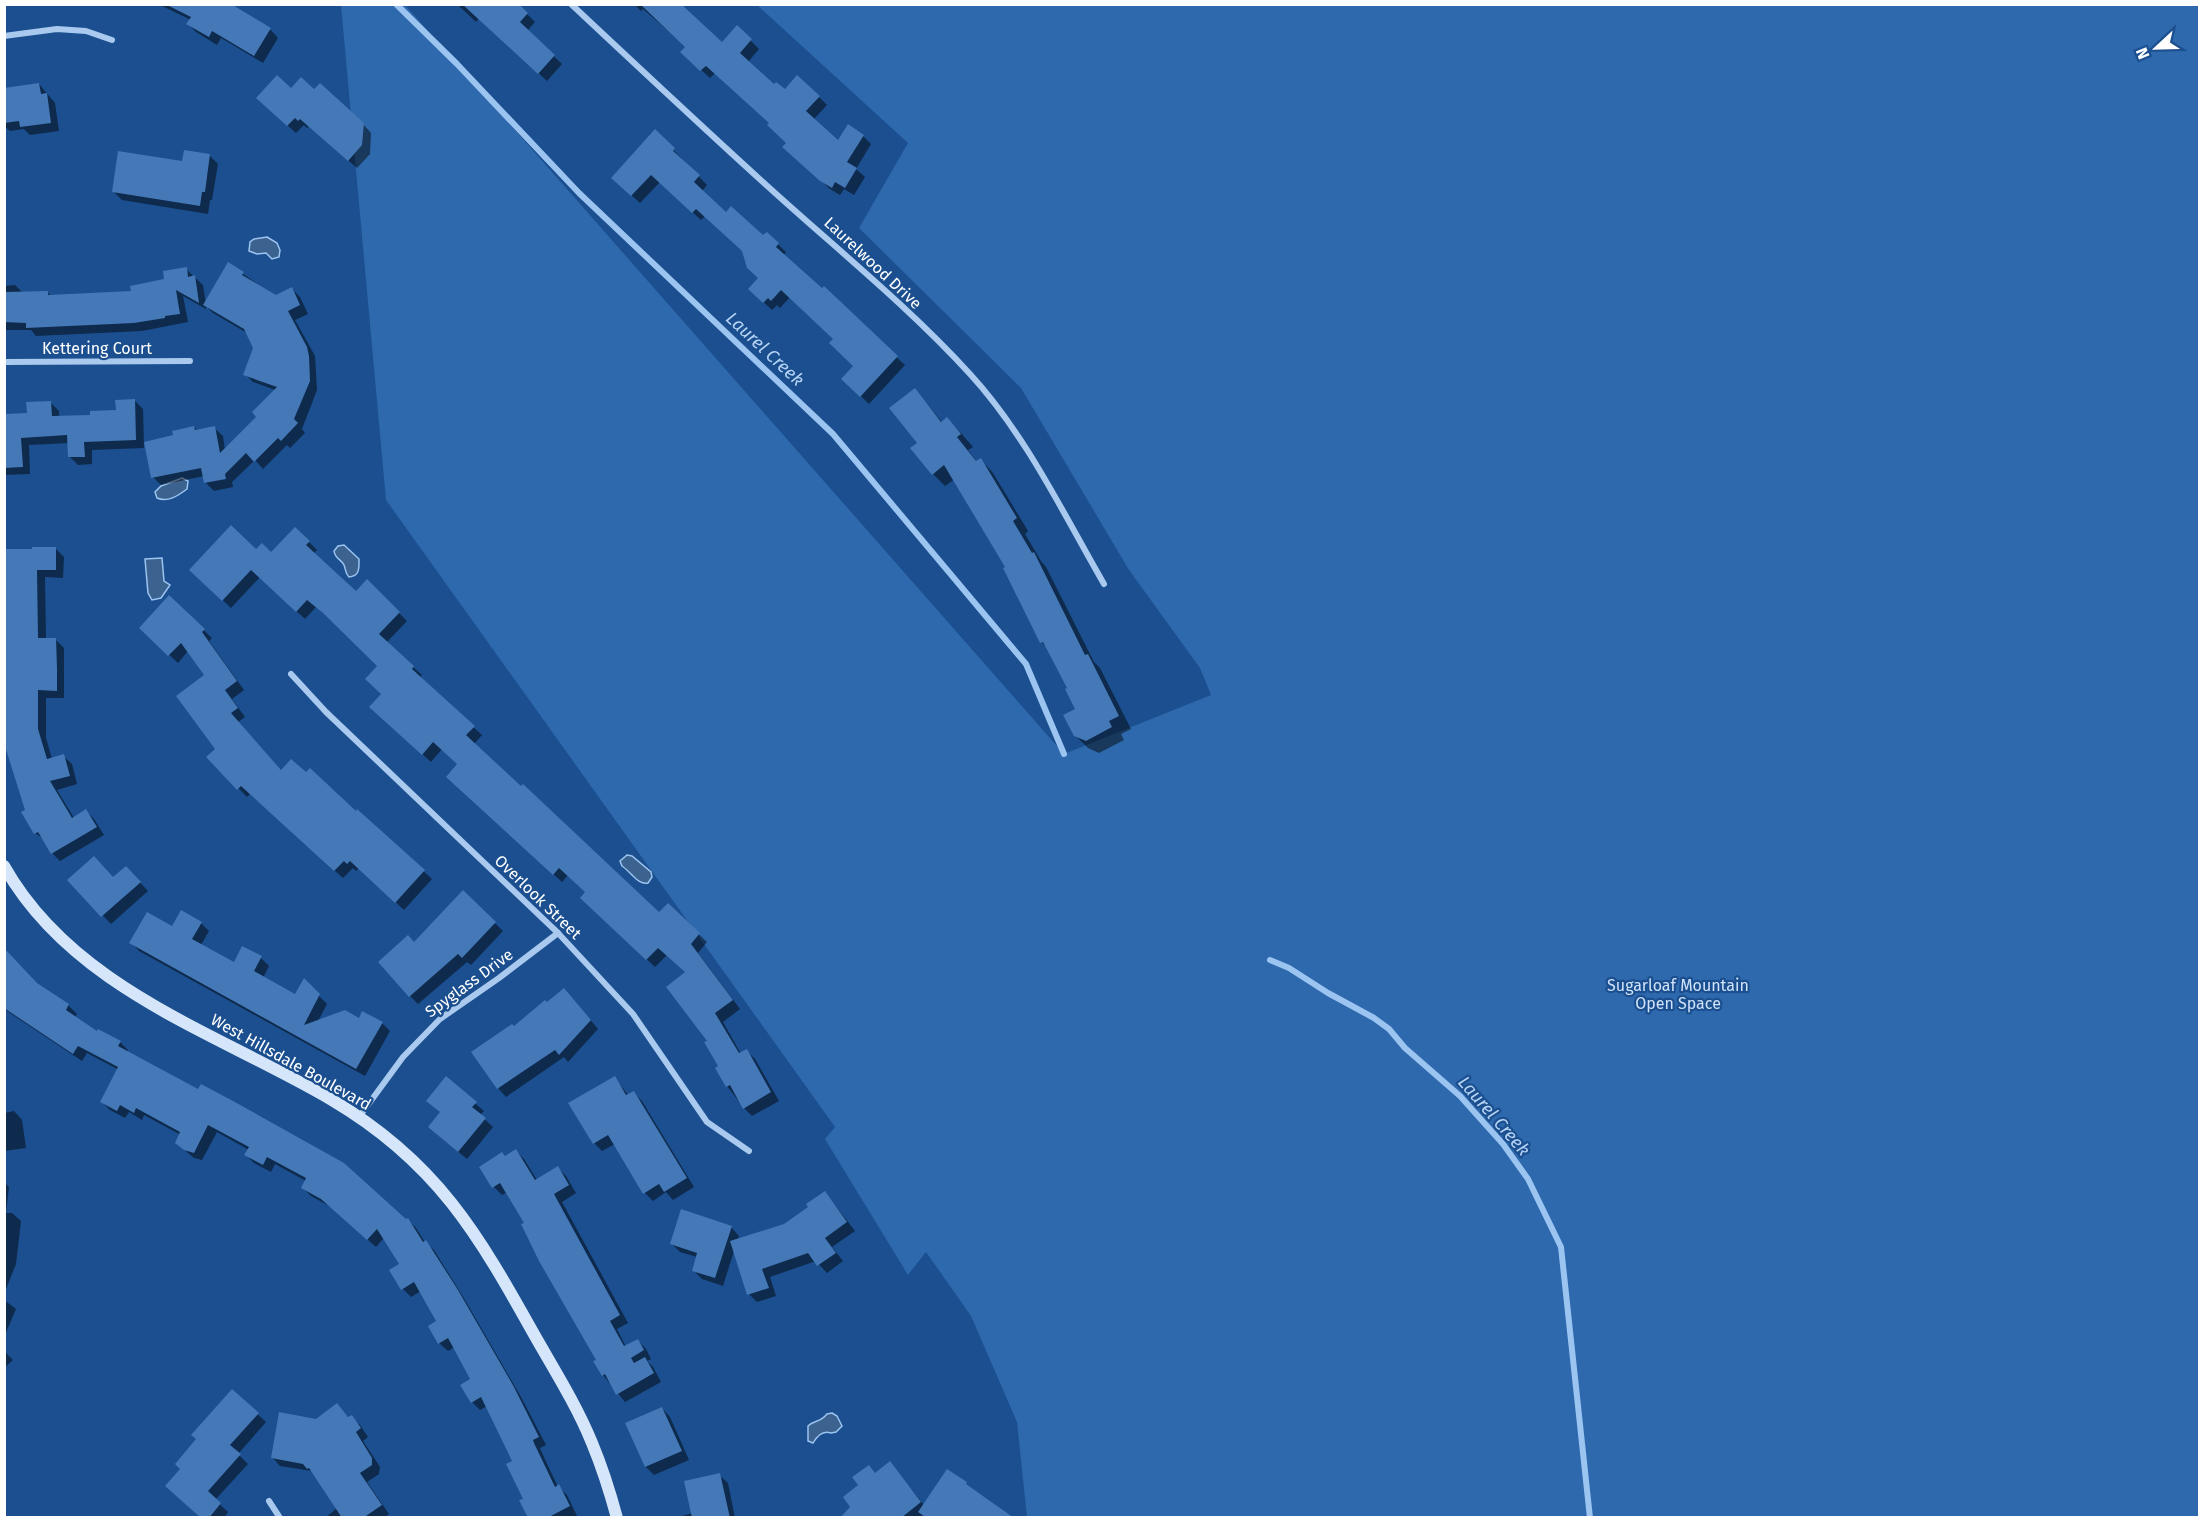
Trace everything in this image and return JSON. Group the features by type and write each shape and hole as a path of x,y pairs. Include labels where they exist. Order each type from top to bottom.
{"main road":[{"name":"West Hillsdale Boulevard","path":"4,866 27,900 48,924 73,950 98,970 147,1001 332,1100 359,1117 402,1150 432,1178 476,1235 497,1269 581,1420 607,1483 617,1518"}],"street":[{"name":"Laurelwood Drive","path":"571,4 764,183 880,286 971,375 1005,417 1034,462 1104,584"},
{"path":"4,36 57,29 86,32 112,40"},
{"name":"Kettering Court","path":"4,362 190,361"},
{"name":"Overlook Street","path":"291,674 326,712 558,933 633,1014 707,1122 749,1151"},
{"name":"Spyglass Drive","path":"359,1117 403,1057 440,1019 558,933"},
{"path":"269,1501 280,1518"}],"green space":[{"name":"Sugarloaf Mountain Open Space","path":"341,5 405,5 1064,754 1211,695 1200,668 1129,570 1021,388 859,228 908,143 757,5 2199,5 2199,1517 1027,1517 1017,1422 971,1316 926,1252 908,1275 825,1139 835,1127 386,500"}],"shaded area":[{"path":"267,237 277,243 280,250 279,257 272,259 266,253 257,254 249,251 250,242"},
{"path":"182,478 188,481 187,489 169,499 157,498 155,492 161,486"},
{"path":"344,545 359,559 358,571 349,577 334,551 338,546"},
{"path":"162,558 164,581 170,585 161,598 152,600 148,593 145,559"},
{"path":"627,855 632,856 651,872 652,877 648,883 638,880 622,866 620,861"},
{"path":"832,1413 837,1416 842,1426 836,1432 820,1434 813,1443 808,1441 808,1426"}],"building":[{"path":"165,4 231,4 271,28 254,56 212,31 209,37 186,24 191,17"},
{"path":"462,4 519,4 528,13 520,22 555,55 538,74"},
{"path":"640,4 681,4 722,42 737,25 752,39 740,53 774,84 776,82 785,89 797,75 820,96 806,111 838,140 848,124 864,135 847,162 857,168 845,188 835,182 832,188 820,181 782,147 786,143 767,125 769,123 706,66 700,71 680,52 685,47"},
{"path":"277,75 291,88 301,77 314,89 320,83 364,123 362,145 348,161 300,119 298,121 295,118 287,126 256,98"},
{"path":"39,83 41,94 47,93 51,123 20,127 19,121 4,123 4,88"},
{"path":"655,129 675,148 673,151 700,175 694,182 726,212 731,206 763,235 767,232 779,243 776,247 822,288 824,286 898,356 860,397 841,379 853,366 829,343 833,339 781,290 771,301 768,298 763,303 748,289 758,278 747,268 742,251 696,209 692,213 651,175 631,196 611,178"},
{"path":"184,150 210,154 205,192 202,192 200,206 112,192 118,151 182,161"},
{"path":"228,262 244,272 242,275 276,295 292,287 300,305 288,311 307,347 309,356 310,381 294,419 298,423 281,441 278,438 254,462 246,453 225,474 226,479 204,483 201,468 151,478 144,442 173,435 172,431 194,426 195,430 215,426 220,453 256,417 252,412 277,387 243,375 253,348 244,329 203,305"},
{"path":"187,267 188,277 195,275 199,303 176,290 180,314 134,323 26,328 26,323 4,322 4,292 48,291 48,295 131,291 130,286 164,279 163,271"},
{"path":"915,388 941,422 947,417 961,434 957,437 976,461 981,458 1017,518 1013,521 1032,553 1034,552 1085,655 1088,654 1119,716 1109,721 1112,727 1086,741 1074,736 1063,715 1075,709 1065,689 1067,688 1043,642 1040,643 1003,568 1005,567 944,465 932,475 910,448 917,443 889,408"},
{"path":"135,399 136,440 84,442 85,457 68,457 67,435 21,438 23,467 4,468 4,414 27,413 26,402 51,401 52,416 90,415 90,411 116,410 115,400"},
{"path":"231,525 256,549 262,543 271,552 295,527 310,541 306,545 356,591 367,579 400,612 379,634 414,666 412,669 475,726 466,735 521,786 523,784 659,912 668,903 700,933 691,944 733,1000 715,1013 739,1053 747,1049 771,1092 743,1109 730,1085 726,1087 715,1068 718,1066 704,1042 707,1041 666,987 685,972 658,948 646,960 580,898 585,892 559,868 553,875 446,777 457,764 433,742 422,755 369,707 381,694 365,679 377,666 323,613 307,600 296,612 251,570 222,601 189,570"},
{"path":"32,547 56,547 56,570 37,570 38,638 56,638 57,668 57,691 38,690 38,729 47,759 64,754 70,776 50,781 72,818 86,809 97,827 51,854 38,832 34,834 21,812 25,810 4,743 4,549 32,549"},
{"path":"169,595 205,629 202,632 237,681 225,690 238,708 231,713 281,770 291,759 306,772 310,768 425,870 395,903 350,861 347,864 344,861 334,871 241,786 237,790 206,757 215,749 176,696 204,675 181,643 168,656 139,628"},
{"path":"94,856 113,877 126,866 141,882 101,917 67,880"},
{"path":"463,890 496,922 462,958 458,954 409,997 378,962 408,935 414,942"},
{"path":"181,910 202,922 192,939 234,962 242,946 262,956 254,971 295,994 304,978 320,994 304,1025 345,1010 359,1018 362,1011 383,1022 356,1069 129,943 147,912 172,926"},
{"path":"4,948 37,983 69,1004 66,1010 97,1031 98,1029 121,1041 118,1046 198,1089 201,1084 344,1163 406,1219 408,1218 423,1242 426,1240 458,1290 514,1387 539,1437 533,1440 534,1443 555,1487 559,1484 570,1506 547,1518 528,1518 519,1500 523,1499 506,1464 512,1461 481,1397 471,1403 460,1385 470,1379 448,1338 438,1344 428,1326 436,1321 414,1282 401,1290 389,1270 399,1264 377,1229 367,1240 321,1199 301,1188 306,1178 267,1157 263,1165 244,1155 249,1147 208,1125 194,1153 184,1150 175,1143 180,1132 136,1108 134,1113 120,1105 117,1111 100,1102 118,1067 78,1046 73,1054 4,1008"},
{"path":"564,988 591,1020 559,1055 555,1050 497,1089 471,1052 512,1024 514,1026 545,1000 547,1002"},
{"path":"446,1076 477,1102 472,1107 486,1118 458,1152 428,1127 440,1112 426,1101"},
{"path":"615,1076 626,1095 634,1091 687,1178 664,1192 659,1184 643,1194 608,1135 593,1144 568,1103"},
{"path":"516,1149 535,1180 558,1166 569,1185 554,1194 620,1315 610,1321 624,1346 638,1339 644,1350 631,1358 634,1363 645,1357 654,1373 616,1395 605,1374 602,1376 593,1361 596,1360 539,1261 521,1224 524,1223 500,1183 492,1188 479,1167 502,1152 505,1156"},
{"path":"825,1191 847,1222 825,1238 836,1253 817,1266 808,1253 762,1269 769,1288 747,1295 730,1241 784,1224 808,1207 806,1204"},
{"path":"681,1209 732,1226 715,1278 692,1271 697,1253 670,1244"},
{"path":"232,1389 259,1413 230,1445 241,1454 208,1491 221,1503 209,1518 201,1518 165,1486 180,1469 175,1464 196,1439 191,1435"},
{"path":"337,1403 348,1417 352,1415 361,1428 356,1432 372,1458 372,1465 360,1473 382,1505 363,1518 342,1518 309,1468 307,1469 303,1464 271,1458 279,1412 316,1419"},
{"path":"662,1407 682,1451 645,1467 625,1423"},
{"path":"890,1461 921,1502 901,1518 840,1518 850,1507 843,1497 858,1485 852,1477 869,1465 875,1473"},
{"path":"947,1469 1014,1518 927,1518 918,1512"},
{"path":"720,1473 730,1518 692,1518 684,1481"}],"waterway":[{"name":"Laurel Creek","path":"396,4 457,64 579,193 833,434 1026,664 1064,754"},
{"name":"Laurel Creek","path":"1270,960 1289,968 1389,1029 1405,1048 1460,1096 1503,1144 1528,1179 1561,1247 1590,1518"}]}
